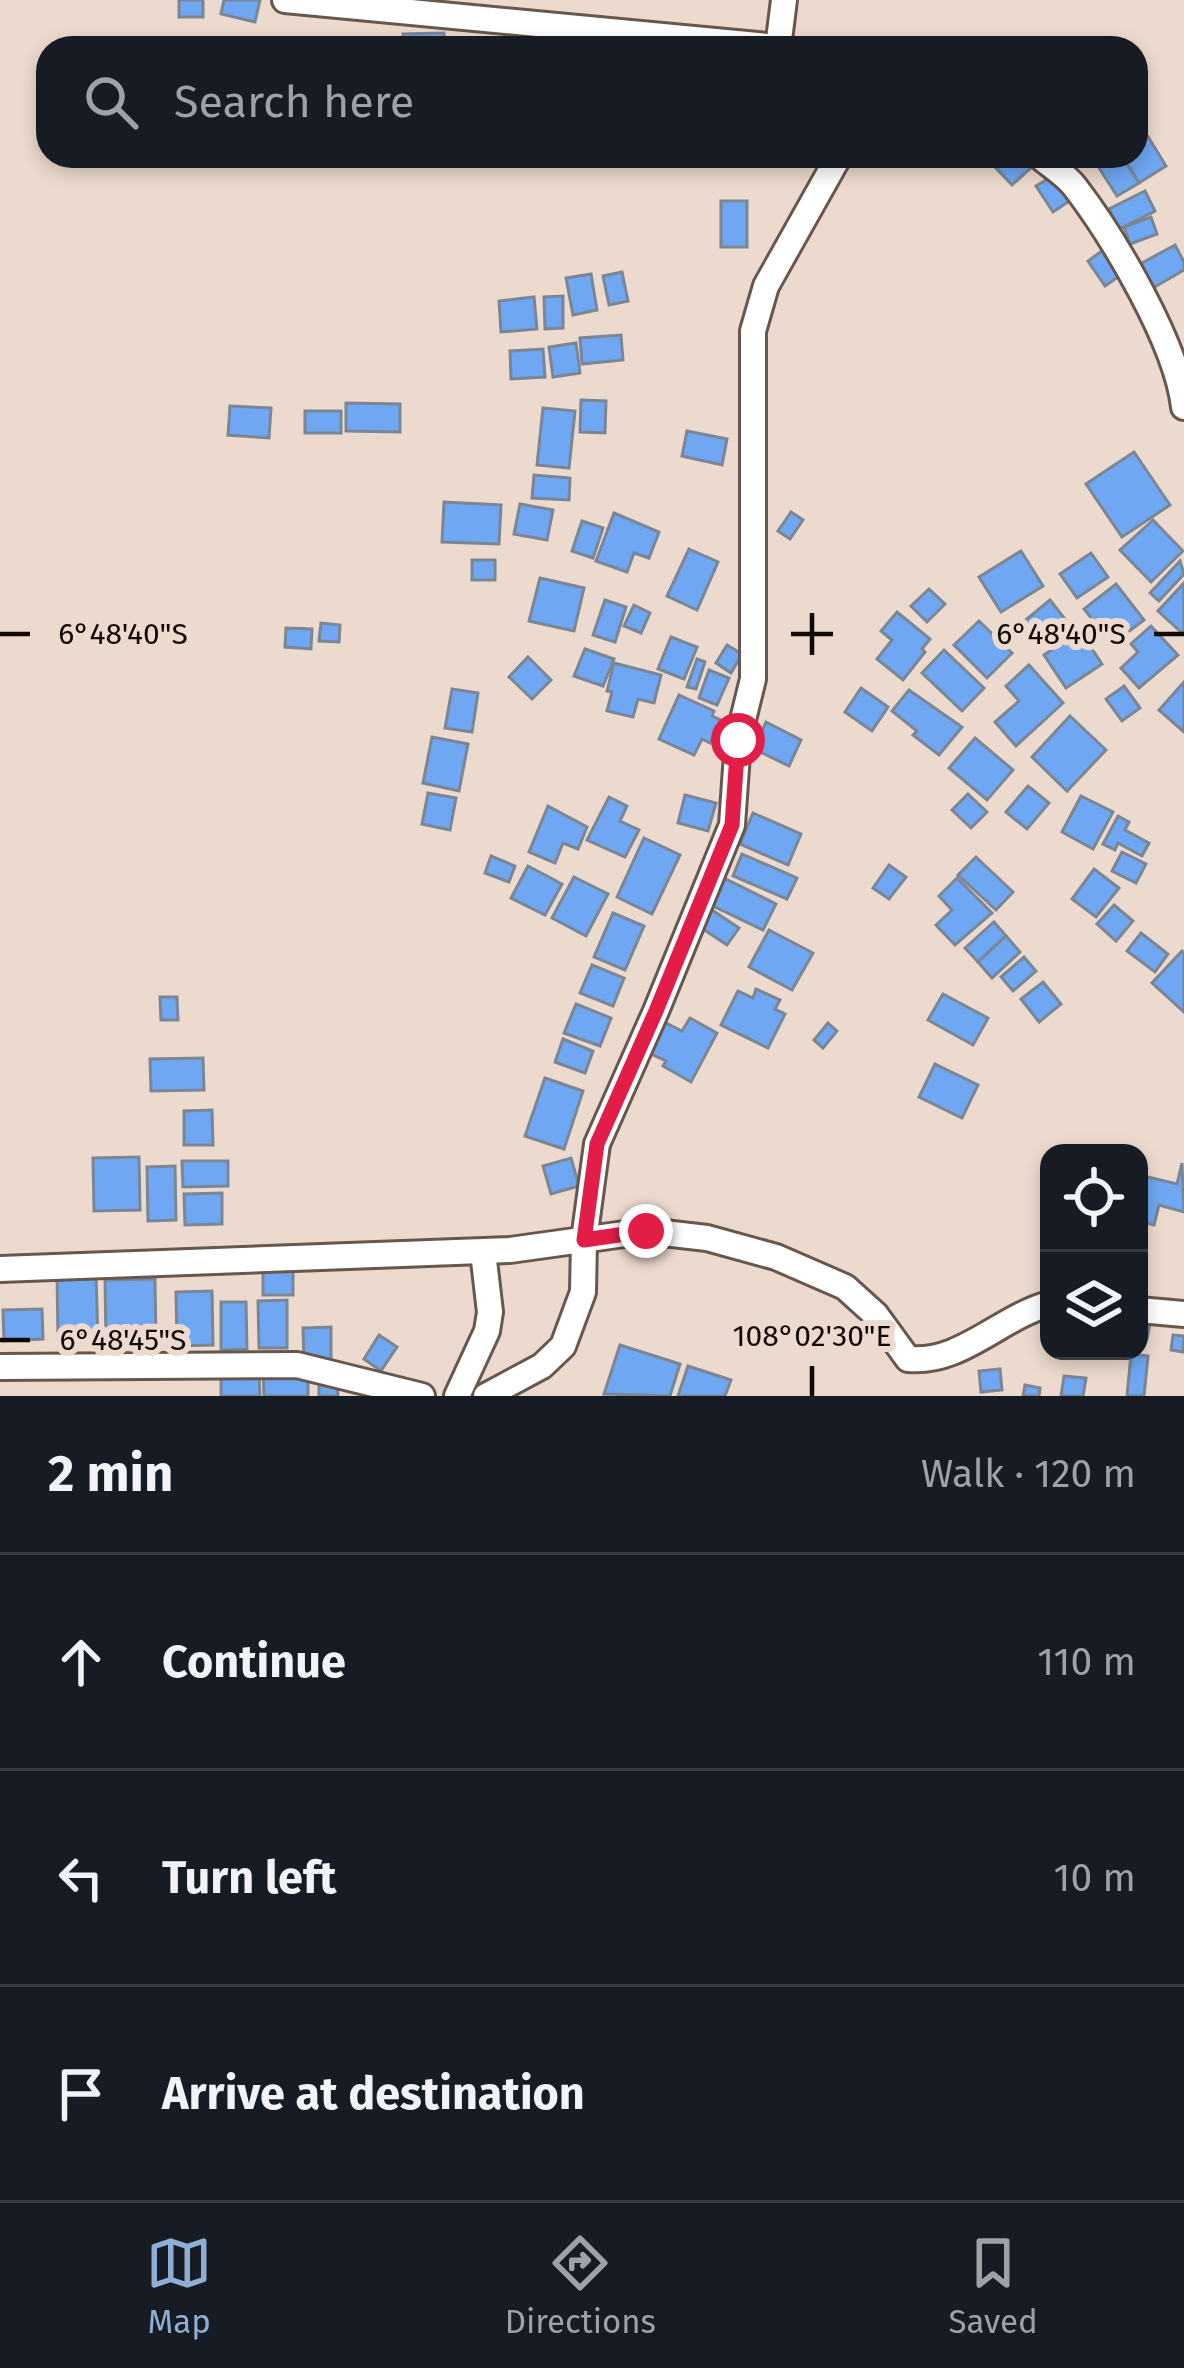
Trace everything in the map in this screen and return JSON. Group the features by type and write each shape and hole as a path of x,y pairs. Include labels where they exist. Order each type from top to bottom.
{"street":[{"path":"285,0 655,36"},
{"path":"780,36 784,0"},
{"path":"486,1396 542,1366 563,1346 583,1292 597,1144 732,825 738,740 753,679 753,331 766,286 832,168"},
{"path":"1054,168 1073,184 1149,306 1184,406"},
{"path":"0,1269 483,1260 584,1248 646,1231 707,1238 776,1256 845,1287 876,1315 908,1359 943,1359 1040,1308"},
{"path":"457,1396 487,1331 490,1312 483,1260"},
{"path":"1148,1310 1183,1310"},
{"path":"0,1367 297,1365 358,1387 422,1396"}],"building":[{"path":"179,0 203,0 203,17 179,17"},
{"path":"224,0 260,0 255,22 221,14"},
{"path":"522,30 562,33 562,36 522,36"},
{"path":"444,33 444,36 403,36"},
{"path":"1148,137 1166,166 1139,183 1130,168 1148,168"},
{"path":"996,168 1031,168 1012,185"},
{"path":"1099,168 1130,168 1139,183 1117,196"},
{"path":"1058,173 1074,198 1053,212 1036,186"},
{"path":"1145,191 1155,211 1119,229 1109,209"},
{"path":"721,201 747,201 747,247 721,247"},
{"path":"1151,217 1157,234 1130,244 1124,227"},
{"path":"1175,245 1184,270 1153,288 1140,264"},
{"path":"1106,248 1124,273 1105,286 1088,261"},
{"path":"622,272 628,301 609,305 603,276"},
{"path":"591,274 597,310 573,315 566,278"},
{"path":"563,296 563,328 545,329 544,297"},
{"path":"534,297 537,329 501,332 499,301"},
{"path":"621,335 623,360 582,364 580,338"},
{"path":"576,343 580,373 553,377 549,347"},
{"path":"543,349 545,377 511,379 510,351"},
{"path":"581,400 606,401 605,433 580,432"},
{"path":"346,403 400,404 400,432 346,431"},
{"path":"230,406 271,408 269,438 228,435"},
{"path":"543,408 575,411 569,468 537,465"},
{"path":"305,411 341,411 341,433 305,433"},
{"path":"687,431 727,439 722,465 682,456"},
{"path":"1134,452 1170,505 1122,537 1086,484"},
{"path":"534,475 570,478 569,500 532,498"},
{"path":"444,502 501,505 499,544 442,542"},
{"path":"520,504 553,510 547,540 514,534"},
{"path":"791,512 803,520 790,539 778,531"},
{"path":"614,513 659,532 649,558 634,553 627,572 596,561"},
{"path":"1153,520 1183,551 1151,582 1120,550"},
{"path":"582,521 603,528 593,558 572,551"},
{"path":"689,549 718,562 697,610 667,596"},
{"path":"1021,551 1043,586 1001,612 979,577"},
{"path":"1091,553 1108,577 1077,598 1060,574"},
{"path":"472,560 495,560 495,580 472,580"},
{"path":"1180,561 1184,574 1159,601 1150,593"},
{"path":"540,578 584,588 574,631 529,621"},
{"path":"1184,583 1184,631 1182,633 1158,611"},
{"path":"1116,584 1144,620 1112,644 1084,609"},
{"path":"929,589 945,604 927,622 911,606"},
{"path":"605,600 626,607 615,642 593,635"},
{"path":"1050,600 1068,623 1040,645 1022,623"},
{"path":"634,605 650,613 641,633 624,626"},
{"path":"897,612 930,639 903,680 877,659 892,640 881,631"},
{"path":"979,621 1012,653 987,678 954,645"},
{"path":"321,623 340,625 339,642 319,641"},
{"path":"1151,626 1178,655 1139,688 1121,668 1138,652 1131,644"},
{"path":"286,628 312,629 311,649 285,647"},
{"path":"1080,631 1102,664 1066,688 1044,655"},
{"path":"671,637 697,647 684,679 658,669"},
{"path":"727,645 742,654 731,673 716,663"},
{"path":"585,649 614,659 603,686 574,676"},
{"path":"944,650 984,688 962,711 922,673"},
{"path":"528,657 551,680 532,699 509,677"},
{"path":"697,659 705,662 696,689 687,687"},
{"path":"614,663 661,675 654,703 638,699 633,717 607,711"},
{"path":"1029,665 1063,703 1016,746 995,722 1019,701 1006,686"},
{"path":"709,670 729,678 717,705 699,698"},
{"path":"1184,682 1184,732 1159,710"},
{"path":"1124,686 1140,708 1122,721 1106,699"},
{"path":"861,688 888,707 872,731 845,712"},
{"path":"452,689 478,693 472,732 445,728"},
{"path":"909,690 962,727 939,755 892,711"},
{"path":"679,695 714,711 712,716 721,720 710,743 702,739 694,755 659,739"},
{"path":"1070,716 1106,750 1067,791 1032,757"},
{"path":"766,722 801,740 789,766 754,749"},
{"path":"432,737 468,744 459,791 423,783"},
{"path":"975,738 1013,770 987,800 949,768"},
{"path":"1028,786 1049,803 1027,829 1006,812"},
{"path":"428,793 456,798 450,830 422,824"},
{"path":"968,794 987,812 971,828 952,810"},
{"path":"685,795 716,803 708,831 678,823"},
{"path":"1081,796 1113,812 1093,849 1062,832"},
{"path":"609,797 627,806 620,821 639,830 625,857 587,840"},
{"path":"548,806 587,827 578,849 563,843 555,863 529,852"},
{"path":"753,813 801,834 788,865 740,844"},
{"path":"1118,816 1129,822 1125,830 1149,843 1142,856 1118,843 1115,850 1103,844"},
{"path":"644,838 680,855 652,914 617,897"},
{"path":"1122,852 1146,864 1136,883 1112,871"},
{"path":"742,854 797,878 787,899 733,876"},
{"path":"491,856 515,866 509,882 485,873"},
{"path":"976,857 1013,892 996,910 958,875"},
{"path":"889,865 906,877 889,899 873,888"},
{"path":"528,866 562,884 545,915 511,898"},
{"path":"1094,869 1119,888 1096,917 1072,899"},
{"path":"574,877 608,894 586,936 552,918"},
{"path":"724,878 776,904 763,930 711,905"},
{"path":"957,878 992,913 955,945 936,925 952,910 939,896"},
{"path":"1114,905 1133,921 1116,941 1097,924"},
{"path":"712,910 739,928 727,945 700,927"},
{"path":"613,913 644,926 625,970 594,957"},
{"path":"994,922 1006,936 978,962 965,948"},
{"path":"769,930 813,953 792,990 749,967"},
{"path":"1141,933 1168,954 1155,972 1127,951"},
{"path":"1006,936 1020,952 992,978 978,962"},
{"path":"1184,953 1184,1012 1152,983"},
{"path":"1024,957 1036,971 1013,991 1001,977"},
{"path":"592,965 624,978 613,1006 580,993"},
{"path":"1043,982 1061,1004 1039,1022 1021,999"},
{"path":"756,989 780,1000 775,1009 785,1014 768,1048 721,1025 738,991 753,998"},
{"path":"943,994 988,1018 973,1045 928,1020"},
{"path":"160,997 177,997 178,1020 161,1020"},
{"path":"576,1004 611,1018 600,1046 564,1033"},
{"path":"690,1018 717,1033 691,1082 649,1053 666,1023 682,1031"},
{"path":"828,1023 837,1031 823,1048 814,1040"},
{"path":"563,1039 593,1051 585,1073 555,1062"},
{"path":"203,1058 204,1090 151,1091 150,1059"},
{"path":"935,1064 978,1085 962,1118 919,1097"},
{"path":"545,1078 583,1091 564,1149 525,1136"},
{"path":"212,1110 213,1145 184,1145 184,1111"},
{"path":"139,1157 140,1210 94,1211 93,1158"},
{"path":"571,1158 579,1186 551,1194 543,1166"},
{"path":"182,1161 228,1161 228,1186 183,1187"},
{"path":"1182,1163 1184,1212 1159,1205 1154,1225 1148,1223 1148,1177 1177,1184"},
{"path":"175,1166 176,1220 148,1221 147,1167"},
{"path":"222,1193 222,1224 185,1225 184,1194"},
{"path":"263,1271 293,1271 293,1295 263,1295"},
{"path":"96,1273 98,1339 58,1340 57,1274"},
{"path":"155,1279 156,1344 106,1344 105,1280"},
{"path":"212,1291 213,1345 177,1346 176,1292"},
{"path":"287,1300 287,1348 259,1348 258,1301"},
{"path":"221,1302 246,1302 247,1349 221,1350"},
{"path":"42,1309 43,1339 4,1341 3,1310"},
{"path":"331,1327 331,1361 304,1361 303,1328"},
{"path":"379,1335 397,1347 381,1371 364,1359"},
{"path":"1173,1335 1184,1336 1183,1352 1171,1350"},
{"path":"620,1345 680,1364 670,1396 604,1394"},
{"path":"1130,1360 1148,1360 1144,1396 1127,1396"},
{"path":"688,1366 731,1380 725,1396 678,1396"},
{"path":"1000,1369 1002,1390 981,1392 979,1371"},
{"path":"308,1370 308,1396 264,1396 263,1371"},
{"path":"221,1374 259,1374 260,1396 221,1396"},
{"path":"1064,1376 1086,1378 1083,1396 1061,1396"},
{"path":"319,1380 337,1380 338,1396 319,1396"},
{"path":"1025,1385 1040,1388 1039,1396 1023,1396"}],"route":[{"path":"646,1231 584,1240 592,1160 732,825 738,740"}]}
